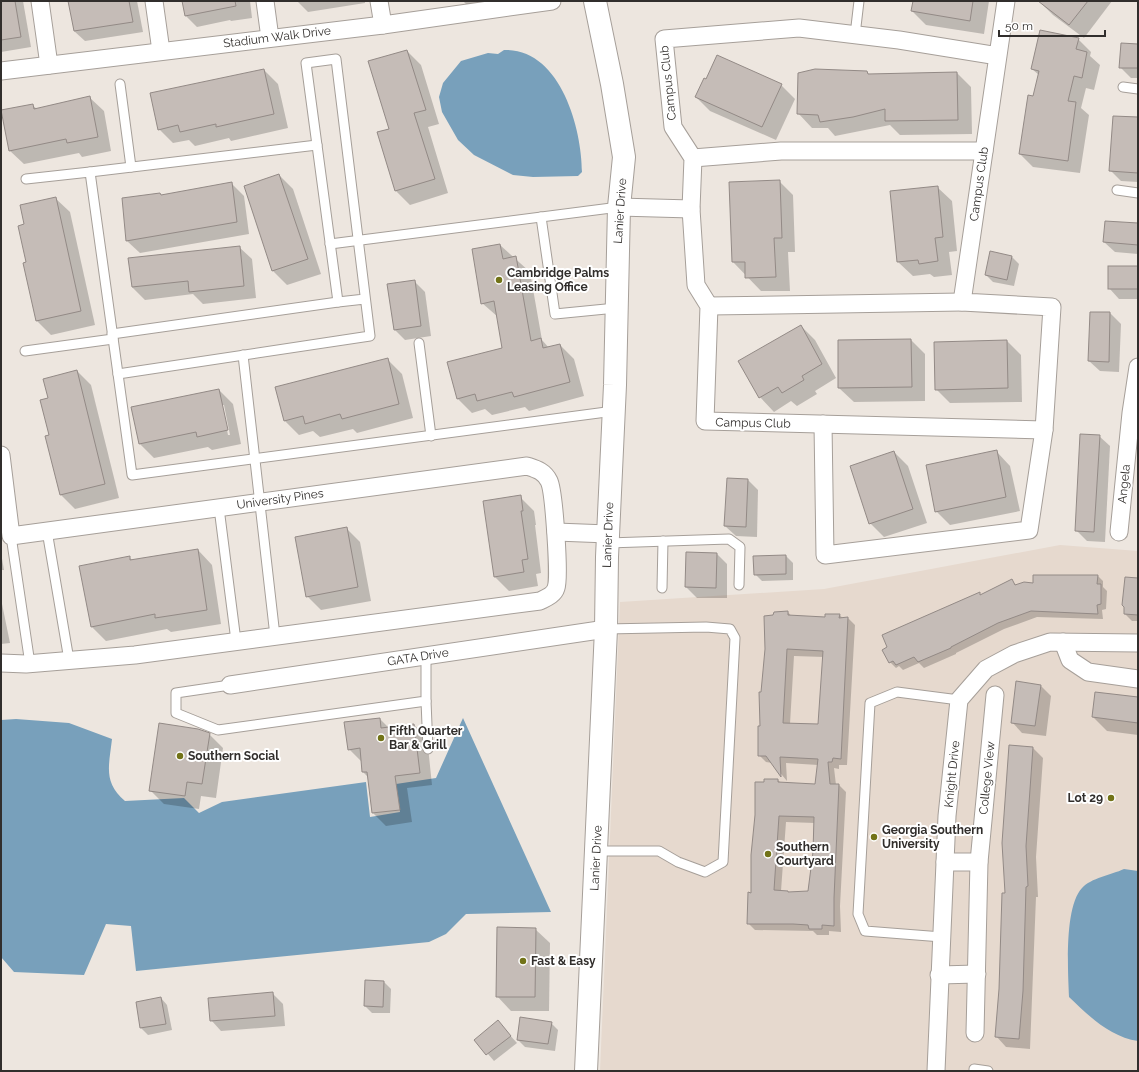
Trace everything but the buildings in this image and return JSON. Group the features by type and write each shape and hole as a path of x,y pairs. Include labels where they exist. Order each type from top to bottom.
{"street":[{"path":"40,1 49,65"},
{"path":"154,1 162,52"},
{"path":"265,1 270,38"},
{"path":"379,1 383,24"},
{"name":"Stadium Walk Drive","path":"1,71 383,24 530,2 552,1"},
{"name":"Lanier Drive","path":"586,1071 606,629 608,538 614,412 619,206 624,157 612,84 595,1"},
{"name":"Campus Club","path":"962,302 1006,1"},
{"name":"Campus Club","path":"694,158 672,127 664,39 799,28 998,56"},
{"path":"823,424 825,555 1029,530 1044,430 1052,307 962,302 709,306 696,286 691,209 694,158 781,151 984,151"},
{"path":"619,206 691,209"},
{"name":"Campus Club","path":"709,306 705,421 1044,430"},
{"name":"Angela","path":"1119,532 1135,413 1138,367"},
{"path":"1,455 11,536"},
{"name":"University Pines","path":"1,663 30,664 135,654 540,602 552,594 556,588 556,532 549,481 541,471 527,466 11,536"},
{"path":"556,532 608,538"},
{"name":"GATA Drive","path":"230,685 606,629"},
{"path":"959,700 986,669 1014,654 1050,642 1138,642"},
{"path":"1063,642 1070,660 1088,672 1138,679"},
{"name":"College View","path":"975,1033 979,862 995,695"},
{"name":"Knight Drive","path":"936,1071 947,816 959,700"},
{"path":"945,862 979,862"},
{"path":"939,975 977,974"}],"lane":[{"path":"855,35 859,1"},
{"path":"118,374 370,336 336,59 306,63 338,302"},
{"path":"120,84 131,167"},
{"path":"1123,87 1138,89"},
{"path":"26,179 317,145"},
{"path":"90,172 132,475 614,412"},
{"path":"1117,190 1138,193"},
{"path":"330,244 619,206"},
{"path":"541,217 555,314 616,308"},
{"path":"25,352 113,337 365,299"},
{"path":"419,342 431,436"},
{"path":"243,355 275,636"},
{"path":"219,508 236,641"},
{"path":"47,531 69,660"},
{"path":"11,536 30,664"},
{"path":"608,538 663,541 729,539 740,547 739,585"},
{"path":"662,588 663,541"},
{"path":"597,851 659,851 678,862 705,872 723,862 735,638 730,629 706,627 606,629"},
{"path":"426,655 428,749"},
{"path":"230,685 176,694 176,712 218,730 426,702"},
{"path":"942,937 865,931 858,914 870,703 897,692 959,700"},
{"path":"974,1071 974,1069 988,1071"}],"shaded area":[{"name":"Georgia Southern University","path":"1060,545 1138,551 1138,1071 600,1071 620,602 824,589"}],"water":[{"path":"504,50 523,53 540,62 553,76 564,94 578,134 582,172 578,176 533,177 513,175 474,155 458,140 442,112 439,97 443,83 461,61 488,53 498,54"},
{"path":"463,718 551,912 466,914 446,934 429,942 136,971 131,926 106,924 84,975 14,972 1,957 1,720 16,719 69,723 112,739 109,765 110,780 118,794 125,801 184,798 199,813 222,802 366,782 370,817 400,812 396,784 436,778"},
{"path":"1124,869 1138,871 1138,1041 1118,1035 1100,1025 1069,997 1068,940 1072,910 1076,897 1082,888 1091,882"}],"place":[{"name":"Cambridge Palms Leasing Office","path":"499,280"},
{"name":"Fifth Quarter Bar & Grill","path":"381,738"},
{"name":"Southern Social","path":"180,756"},
{"name":"Lot 29","path":"1111,798"},
{"name":"Georgia Southern University","path":"874,837"},
{"name":"Southern Courtyard","path":"768,854"},
{"name":"Fast & Easy","path":"523,961"}]}
